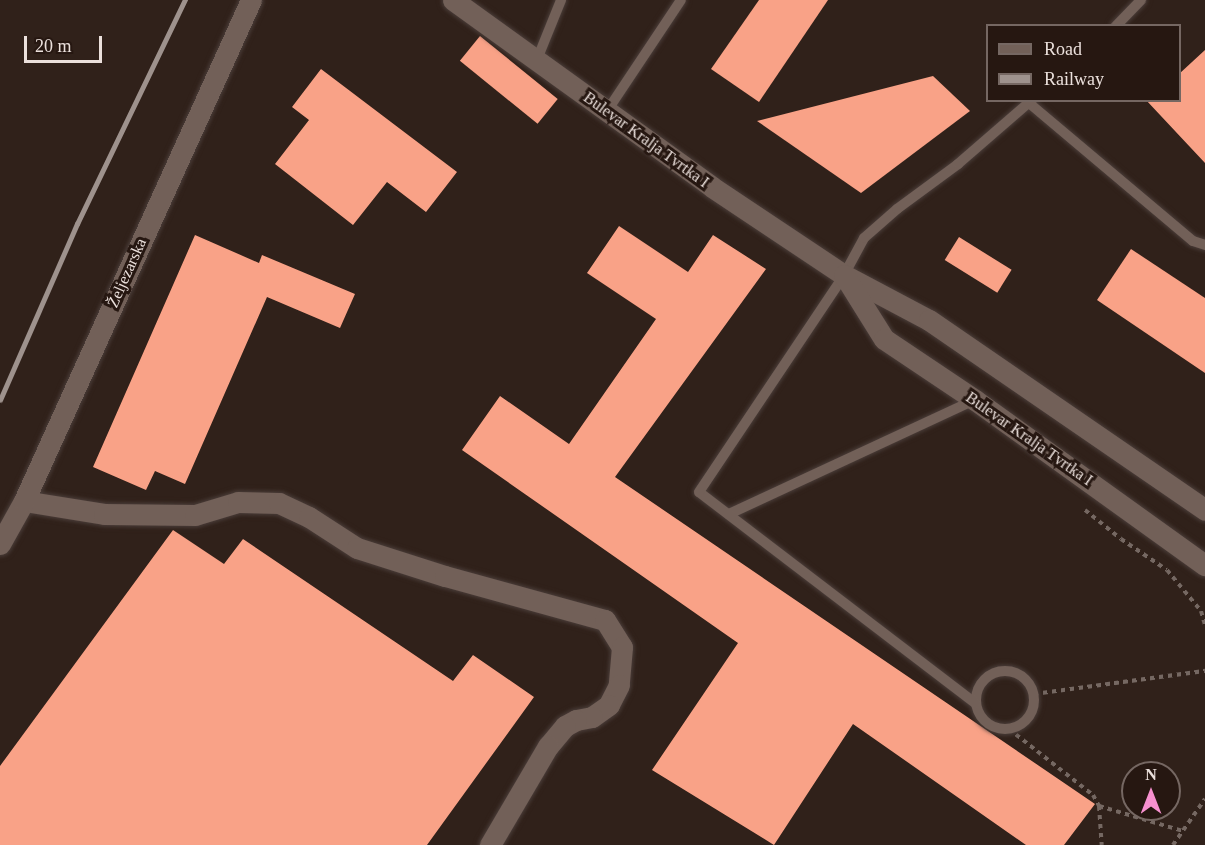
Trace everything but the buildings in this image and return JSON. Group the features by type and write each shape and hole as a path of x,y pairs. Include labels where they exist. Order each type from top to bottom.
{"street":[{"name":"Željezarska","path":"0,544 24,501 251,0"},
{"name":"Bulevar Kralja Tvrtka I","path":"453,0 536,63 712,187 844,275 929,320 1205,510"},
{"name":"Bulevar Kralja Tvrtka I","path":"844,275 884,339 975,400 1205,565"},
{"path":"24,501 104,514 195,515 237,502 279,503 309,517 357,548 445,576 605,620 622,646 619,686 609,705 592,717 576,720 565,726 548,746 490,845"}],"lane":[{"path":"536,63 561,0"},
{"path":"607,111 681,0"},
{"path":"1118,24 1141,0"},
{"path":"975,703 699,492 844,275 864,238 897,209 958,164 1030,102 1193,241 1205,246"},
{"path":"729,514 975,400"},
{"path":"995,672 1015,672 1024,677 1034,694 1031,713 1018,726 1009,729 991,726 978,712 975,703 980,684 995,672"}],"path":[{"path":"1084,508 1120,539 1167,570 1201,611 1205,625"},
{"path":"1034,694 1205,671"},
{"path":"1009,729 1093,795 1099,806 1102,845"},
{"path":"1173,845 1205,799"},
{"path":"1099,806 1183,831"}],"railway":[{"path":"0,400 77,224 185,0"}]}
